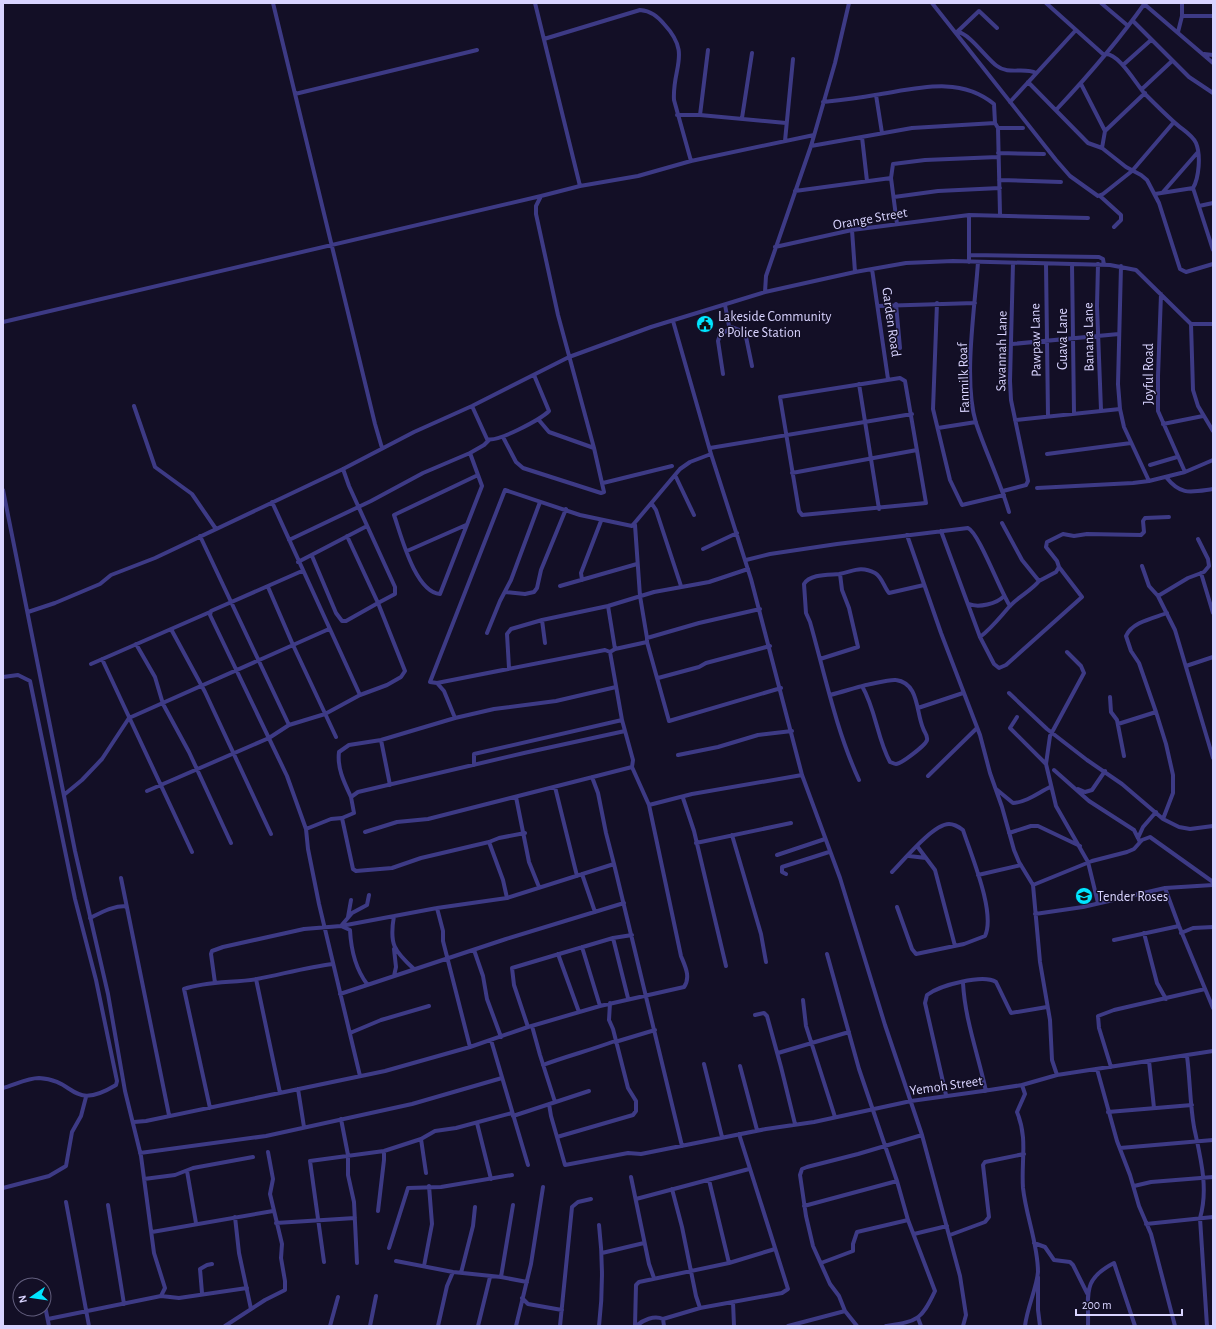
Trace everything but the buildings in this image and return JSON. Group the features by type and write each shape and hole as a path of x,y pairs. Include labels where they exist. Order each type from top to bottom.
{"street":[{"path":"273,3 331,245 382,448"},
{"path":"535,3 580,186"},
{"path":"765,292 765,280 775,247 811,146 835,63 849,3"},
{"path":"932,3 1070,176 1100,196 1121,215 1121,220 1114,227"},
{"path":"1046,3 1104,55 1112,55 1123,65 1143,91 1193,139 1199,151 1197,172 1193,188 1213,250"},
{"path":"1101,3 1127,25"},
{"path":"1056,110 1081,84 1127,25 1133,21 1144,3 1213,63"},
{"path":"1178,32 1182,16 1182,3"},
{"path":"544,39 640,10 652,13 666,27 680,49 673,92 677,115 691,161"},
{"path":"956,33 979,11 997,28"},
{"path":"1182,16 1213,16"},
{"path":"1133,21 1189,77 1213,92"},
{"path":"1010,102 1076,30"},
{"path":"956,33 965,34 973,44 982,49 988,58 999,68 1021,72 1031,70 1036,73"},
{"path":"1123,65 1151,40"},
{"path":"295,94 477,50"},
{"path":"700,114 708,50"},
{"path":"742,118 752,53"},
{"path":"1203,54 1213,55"},
{"path":"785,141 793,59"},
{"path":"1102,148 1105,131 1172,61"},
{"path":"1028,82 1088,143 1102,148 1132,171 1141,175 1147,180 1155,194 1180,269 1186,272 1213,264"},
{"path":"1081,84 1105,131"},
{"path":"823,102 923,87 955,86 985,97 994,104 995,123 998,128 1000,214"},
{"path":"876,95 882,133"},
{"path":"677,115 700,114 786,123"},
{"path":"1100,196 1132,171 1174,122"},
{"path":"811,146 912,128 995,123"},
{"path":"998,128 1023,128"},
{"path":"3,322 580,186 638,176 691,161 814,135"},
{"path":"862,137 867,181"},
{"path":"1163,192 1199,151"},
{"path":"897,224 891,178 893,164 925,160 998,155 1044,154"},
{"path":"795,191 891,178"},
{"path":"999,180 1061,182"},
{"path":"894,197 938,191 1000,188"},
{"path":"1155,194 1193,188"},
{"path":"503,437 516,462 523,468 601,493 604,492 594,448 558,315 536,214 536,206 541,196"},
{"path":"1199,206 1213,203"},
{"name":"Orange Street","path":"775,247 852,230 969,215 1000,214 1055,218 1088,218"},
{"path":"969,215 969,262"},
{"path":"852,230 855,272"},
{"path":"969,255 1099,257 1102,258 1104,264"},
{"path":"28,612 55,604 97,585 111,575 155,558 343,469 382,448 472,406 569,357 607,342 765,292 855,272 920,262 1104,264 1136,270 1191,324 1213,324"},
{"name":"Fanmilk Roaf","path":"978,262 971,382 976,422 1009,512"},
{"name":"Savannah Lane","path":"1003,493 1026,485 1028,481 1015,420 1010,381 1013,263"},
{"name":"Pawpaw Lane","path":"1046,264 1048,416"},
{"name":"Guava Lane","path":"1072,264 1074,413"},
{"name":"Banana Lane","path":"1098,264 1098,336 1101,410"},
{"path":"1121,266 1118,384 1120,408 1124,427 1149,481"},
{"name":"Garden Road","path":"872,269 888,379"},
{"name":"Joyful Road","path":"1160,294 1157,402 1163,424 1185,472"},
{"path":"878,306 896,304 975,302"},
{"path":"937,303 933,409 950,480 960,503 966,505 1003,493"},
{"path":"896,304 900,348"},
{"path":"725,305 731,328"},
{"path":"673,321 711,454 746,560 760,609 802,775 829,852 840,878 885,1025 922,1134 950,1236 963,1293 966,1316 963,1326"},
{"path":"1191,324 1193,390 1198,406 1213,431"},
{"path":"723,374 718,341 720,335 731,328 745,332 752,366"},
{"path":"1012,344 1119,334"},
{"path":"289,540 358,507 423,473 484,445 489,440 503,437 538,419 548,411 534,375"},
{"path":"903,378 912,414 926,503 879,509 802,515 799,511 785,434 780,396 888,379 903,378"},
{"path":"859,384 879,509"},
{"path":"134,406 155,467 192,494 216,529"},
{"path":"472,406 489,440"},
{"path":"1015,420 1120,408"},
{"path":"710,448 785,434 912,414"},
{"path":"1163,424 1203,416"},
{"path":"538,419 549,432 594,448"},
{"path":"938,428 976,422"},
{"path":"1047,454 1131,442"},
{"path":"792,473 917,450"},
{"path":"470,452 482,486 440,594 435,594 426,587 419,578 394,515 478,475"},
{"path":"711,454 690,462 675,475 635,525 629,527 540,502 505,490 430,680 432,684 605,650 610,652 615,649 699,623 760,609"},
{"path":"1150,465 1178,456"},
{"path":"1037,488 1149,481 1185,472 1213,460"},
{"path":"603,483 672,466"},
{"path":"312,556 336,613 342,621 346,621 395,594 395,587 358,507 343,469"},
{"path":"675,475 694,515"},
{"path":"1166,477 1180,490 1189,492 1213,489"},
{"path":"3,490 64,794 90,918 108,994 131,1118 134,1122 134,1132 140,1153 156,1261 165,1288 161,1296"},
{"path":"272,502 302,571 360,695"},
{"path":"487,633 505,592 540,502"},
{"path":"652,504 656,510 681,586"},
{"path":"505,592 525,594 534,592 539,582 541,570 566,509"},
{"path":"941,531 980,637 994,664 999,668 1006,665 1082,597 1046,547 1048,540 1055,536 1065,534 1074,536 1087,534 1141,535 1144,532 1143,521 1145,518 1169,517"},
{"path":"582,580 581,573 601,520"},
{"path":"1002,523 1025,564 1039,581"},
{"path":"407,551 466,525"},
{"path":"635,525 640,596 647,640 669,721 781,688"},
{"path":"298,562 367,526"},
{"path":"746,560 770,554 907,535 959,528 970,529 992,568 1010,606"},
{"path":"703,548 737,533"},
{"path":"907,535 924,586 977,728 1009,834 1021,865 1033,885 1035,914 1050,1020 1052,1060 1057,1075"},
{"path":"200,536 230,602 290,725"},
{"path":"147,791 160,784 269,738 290,725 324,714 360,695 404,676 405,672 378,603 347,536"},
{"path":"1158,596 1188,578 1204,572 1210,564 1198,539"},
{"path":"560,586 637,564"},
{"path":"1142,566 1150,588 1158,596 1175,630 1213,758"},
{"path":"980,637 1005,614 1010,606 1034,587 1039,581 1056,572 1059,567"},
{"path":"509,668 508,631 542,620 608,606 681,586 709,582 748,569"},
{"path":"859,780 846,750 810,622 806,613 804,584 813,577 840,574 850,570 871,571 877,574 891,594 924,586"},
{"path":"91,664 302,571"},
{"path":"1201,573 1213,613"},
{"path":"820,659 858,646 849,608 842,590 840,574"},
{"path":"268,587 324,714 336,737"},
{"path":"969,604 976,607 1000,601 1004,596"},
{"path":"608,606 615,649"},
{"path":"210,612 287,776 306,829 308,850 360,1076"},
{"path":"1163,819 1173,793 1174,784 1166,744 1139,663 1131,651 1126,636 1130,629 1135,625 1167,613"},
{"path":"542,620 545,643"},
{"path":"171,629 201,685 271,834"},
{"path":"64,794 82,780 102,759 129,718 329,629"},
{"path":"136,644 155,677 163,704 232,843"},
{"path":"658,678 699,667 706,662 770,646"},
{"path":"134,1122 210,1108 385,1071 470,1047 530,1026 610,1003 684,987 687,979 649,805 632,767 633,760 622,720 610,652"},
{"path":"1066,652 1081,666 1084,673 1048,744 1046,764 1050,787 1056,806 1088,862 1098,903"},
{"path":"1186,666 1213,657"},
{"path":"102,659 192,852"},
{"path":"3,677 18,675 30,681 75,899 96,980 116,1074 116,1085 100,1094 86,1097 75,1093 54,1081 38,1078 3,1088"},
{"path":"830,695 862,686 897,680 909,686 918,708 922,727 927,736 927,741 900,762 895,764 890,762 876,725 874,711 862,686"},
{"path":"437,683 444,691 455,718"},
{"path":"306,829 331,819 342,818 354,813 351,797 339,767 339,752 350,745 380,740 455,718 506,707 556,701 616,687"},
{"path":"918,708 963,693"},
{"path":"1009,693 1053,733 1087,760 1105,771 1163,819 1179,827 1190,829 1213,826"},
{"path":"1110,697 1111,712 1118,724 1124,756"},
{"path":"1118,724 1156,712"},
{"path":"1017,717 1010,728 1046,764"},
{"path":"474,764 474,754 622,720"},
{"path":"928,776 977,728"},
{"path":"351,797 358,792 474,764 625,731"},
{"path":"678,756 718,747 758,735 792,731"},
{"path":"380,740 390,785"},
{"path":"365,832 397,822 428,819 632,767"},
{"path":"1054,770 1056,770 1081,792 1092,790 1105,771"},
{"path":"1049,778 1054,770"},
{"path":"1054,770 1089,801 1134,830 1139,840"},
{"path":"649,805 683,798 698,793 802,775"},
{"path":"592,776 647,995 682,1146"},
{"path":"555,787 579,875 594,912"},
{"path":"995,788 1013,803 1030,799 1036,794 1050,787"},
{"path":"516,797 525,833 529,862 538,887"},
{"path":"683,798 696,843 726,966"},
{"path":"1033,885 1088,862 1134,849 1139,840 1143,826 1156,812"},
{"path":"342,818 353,869 356,871 392,868 421,858 490,842 499,838 525,833"},
{"path":"696,843 791,822"},
{"path":"892,872 936,828 948,824 957,826 963,830 978,875 985,902 988,929 985,936 955,946 916,954 912,949 897,907"},
{"path":"1009,834 1032,826 1038,826 1080,846"},
{"path":"732,835 761,934 766,962"},
{"path":"1139,840 1153,837 1213,882"},
{"path":"777,855 825,839"},
{"path":"490,842 503,880 507,898"},
{"path":"917,846 935,870 955,946"},
{"path":"786,874 782,872 782,867 829,852"},
{"path":"909,856 927,858"},
{"path":"215,983 211,954 215,949 304,929 341,926 437,908 507,898 614,864"},
{"path":"978,875 1021,865"},
{"path":"121,878 169,1115"},
{"path":"1035,914 1083,907 1165,888 1213,885"},
{"path":"1165,888 1178,926 1213,1008"},
{"path":"341,926 360,908 367,905 370,895"},
{"path":"348,918 352,900"},
{"path":"340,994 367,984 624,903"},
{"path":"90,918 108,908 126,906 127,910"},
{"path":"437,908 460,1015 470,1047"},
{"path":"394,916 392,932 395,947 398,954 414,969"},
{"path":"341,926 350,930 351,947 360,974 367,984"},
{"path":"1114,940 1178,926"},
{"path":"1182,933 1193,928 1213,927"},
{"path":"1144,933 1157,983 1166,999"},
{"path":"555,1102 530,1026 514,985 512,968 582,946 632,935"},
{"path":"614,938 628,998"},
{"path":"582,946 600,1006"},
{"path":"394,976 396,967 394,952 395,947"},
{"path":"474,950 483,976 487,999 501,1036"},
{"path":"558,954 579,1012"},
{"path":"828,954 872,1109 886,1146 908,1220 935,1291 926,1309 918,1318 886,1326"},
{"path":"210,1108 184,990 215,983 256,979 318,965 334,964"},
{"path":"256,979 280,1093"},
{"path":"946,1096 925,1003 927,995 932,991 963,983 987,979 996,982 1011,1013 1047,1006"},
{"path":"963,983 967,1022 986,1091"},
{"path":"1111,1066 1100,1032 1098,1016 1114,1010 1205,989"},
{"path":"803,1000 806,1026 835,1117"},
{"path":"549,1104 550,1116 557,1137 635,1114 636,1101 628,1088 615,1042 614,1029 609,1020 610,1003"},
{"path":"350,1033 381,1020 429,1006"},
{"path":"755,1015 764,1014 767,1016 778,1053 795,1124"},
{"path":"543,1065 573,1053 585,1052 655,1030"},
{"path":"778,1053 849,1032"},
{"path":"491,1040 528,1165"},
{"name":"Yemoh Street","path":"557,1137 565,1165 628,1153 641,1154 757,1130 835,1117 911,1101 1022,1085 1057,1075 1213,1051"},
{"path":"1187,1056 1192,1105 1202,1162 1204,1206 1200,1218 1207,1326"},
{"path":"1149,1061 1154,1108"},
{"path":"704,1064 722,1137"},
{"path":"740,1066 757,1130"},
{"path":"1098,1069 1108,1112 1134,1186 1138,1206 1151,1234 1175,1326"},
{"path":"140,1153 266,1136 412,1104 502,1078"},
{"path":"1022,1085 1025,1094 1017,1112 1024,1135 1023,1188 1034,1243 1038,1274 1038,1310 1040,1326"},
{"path":"298,1089 304,1127"},
{"path":"324,1262 310,1161 384,1151 421,1139 435,1132 513,1115 589,1091"},
{"path":"3,1188 49,1176 66,1166 72,1132 81,1116 86,1097"},
{"path":"1108,1112 1192,1105"},
{"path":"341,1119 348,1155 348,1175 353,1196 357,1263"},
{"path":"477,1123 491,1179"},
{"path":"636,1326 648,1319 658,1317 663,1320 700,1308 773,1293 782,1293 787,1290 788,1285 749,1169 739,1134"},
{"path":"858,1326 846,1311 839,1296 830,1284 811,1238 804,1206 800,1175 802,1169 886,1146 922,1134"},
{"path":"421,1139 426,1173"},
{"path":"1120,1148 1213,1140"},
{"path":"378,1211 384,1151"},
{"path":"225,1326 251,1309 285,1290 281,1258 282,1244 270,1194 273,1180 268,1152"},
{"path":"950,1236 985,1222 989,1217 983,1165 986,1162 1024,1154"},
{"path":"144,1179 253,1157"},
{"path":"636,1199 749,1169"},
{"path":"188,1171 196,1223"},
{"path":"389,1248 406,1190 429,1186 441,1187 512,1175"},
{"path":"632,1177 644,1243 654,1278"},
{"path":"1134,1186 1151,1182 1213,1177"},
{"path":"709,1180 729,1263"},
{"path":"804,1206 897,1181"},
{"path":"424,1266 432,1224 429,1186"},
{"path":"516,1326 527,1282 543,1187"},
{"path":"672,1189 690,1271 700,1308"},
{"path":"560,1326 572,1207 578,1202 591,1199"},
{"path":"66,1202 89,1326"},
{"path":"108,1205 124,1304"},
{"path":"501,1277 513,1205"},
{"path":"461,1273 473,1226 475,1207"},
{"path":"152,1232 196,1223 273,1211"},
{"path":"1146,1224 1213,1216"},
{"path":"235,1217 239,1253 251,1309"},
{"path":"276,1223 354,1218"},
{"path":"821,1263 853,1251 853,1244 857,1232 908,1220"},
{"path":"598,1225 602,1253 602,1301 599,1326"},
{"path":"914,1234 947,1226"},
{"path":"602,1253 644,1243"},
{"path":"1034,1243 1045,1247 1054,1260 1070,1262 1074,1265 1087,1294"},
{"path":"636,1326 636,1284 654,1278 662,1278 729,1263 775,1249"},
{"path":"396,1261 453,1272 501,1277 527,1282"},
{"path":"1088,1326 1087,1294 1091,1282 1114,1263 1136,1326"},
{"path":"202,1293 200,1269 212,1264"},
{"path":"438,1326 447,1286 453,1272"},
{"path":"1025,1326 1026,1312 1038,1274"},
{"path":"478,1326 490,1276"},
{"path":"49,1326 48,1319 161,1296 179,1298 202,1293 247,1288"},
{"path":"370,1326 376,1296"},
{"path":"330,1326 338,1297"},
{"path":"522,1298 528,1304 562,1310"},
{"path":"733,1302 734,1326"},
{"path":"788,1326 846,1311"},
{"path":"918,1318 921,1326"},
{"path":"663,1320 664,1326"}],"place":[{"name":"Lakeside Community 8 Police Station","path":"705,324"},
{"name":"Tender Roses","path":"1084,896"}]}
